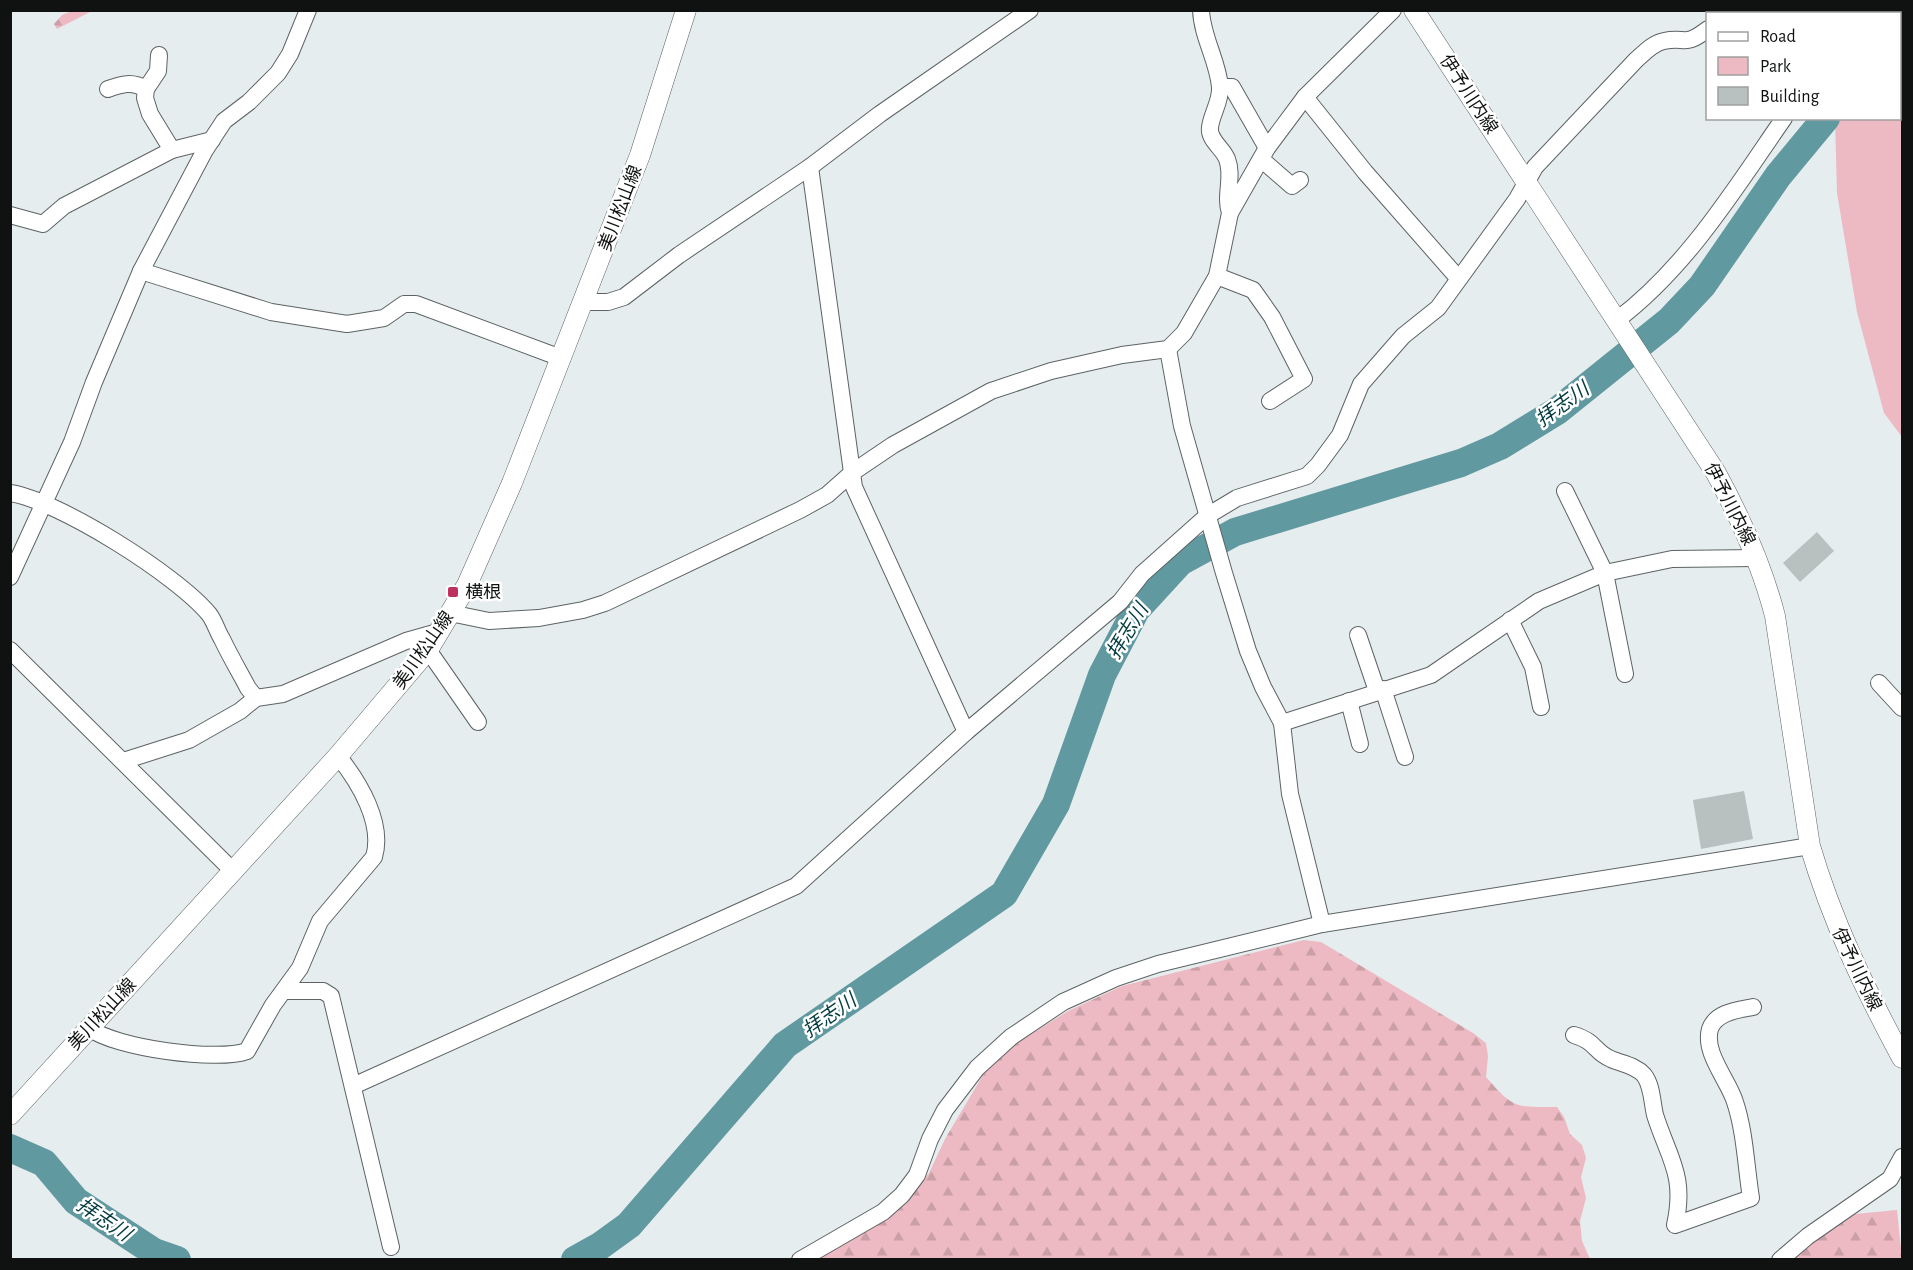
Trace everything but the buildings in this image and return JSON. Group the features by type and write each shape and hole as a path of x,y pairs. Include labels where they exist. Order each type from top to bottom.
{"main road":[{"name":"美川松山線","path":"10,1115 338,756 428,650 450,614 483,550 584,302 640,155 686,10"},
{"name":"伊予川内線","path":"1414,10 1716,473 1744,526 1768,588 1779,638 1809,846 1836,927 1902,1058"}],"street":[{"path":"10,577 72,442 94,382 141,271 224,121 249,102 278,73 290,54 308,10"},
{"path":"584,302 608,302 624,297 679,255 810,168 880,114 1030,10"},
{"path":"1201,10 1202,24 1220,87 1210,128 1211,136 1227,159 1229,172 1226,201 1230,213"},
{"path":"450,614 471,619 508,620 565,613 605,603 800,510 826,495 853,472 928,424 991,391 1051,370 1122,355 1168,349 1184,333 1216,276 1230,213 1264,153 1305,97 1394,10"},
{"path":"353,1086 795,886 966,732 1120,602 1142,574 1208,519 1237,498 1307,476 1340,435 1361,384 1403,336 1438,308 1517,199 1535,167 1636,60 1661,42 1694,39 1706,30"},
{"path":"159,55 158,71 146,89 150,114 172,150"},
{"path":"108,89 137,83 146,89"},
{"path":"1220,87 1232,87 1264,153 1292,186 1300,180"},
{"path":"1305,97 1365,172 1458,278"},
{"path":"1619,324 1665,277 1707,229 1783,120"},
{"path":"10,215 43,224 64,206 172,150 212,140"},
{"path":"810,168 854,487 966,732"},
{"path":"141,271 271,312 347,324 384,318 405,304 416,304 561,358"},
{"path":"1216,276 1253,290 1272,317 1304,379 1270,401"},
{"path":"1168,349 1182,426 1224,573 1248,651 1263,687 1282,723 1290,794 1322,924"},
{"path":"1565,491 1605,573 1625,674"},
{"path":"10,493 28,495 99,532 159,571 200,604 212,618 248,688 256,698"},
{"path":"1282,723 1431,675 1446,667 1510,620 1563,589 1605,573 1672,559 1757,558"},
{"path":"1510,620 1533,667 1541,707"},
{"path":"123,761 189,740 240,711 256,698 283,694 406,641 438,632"},
{"path":"1358,635 1406,757"},
{"path":"10,650 232,870"},
{"path":"428,650 478,722"},
{"path":"1879,683 1902,708"},
{"path":"1349,701 1360,744"},
{"path":"89,1028 110,1040 180,1053 238,1054 247,1051 256,1040 273,1005 300,968 320,921 374,857 378,844 375,828 359,786 338,756"},
{"path":"800,1260 883,1212 902,1195 916,1175 930,1139 945,1110 976,1068 1011,1037 1063,1002 1116,978 1158,964 1322,924 1809,846"},
{"path":"284,992 323,991 331,996 391,1247"},
{"path":"1574,1035 1591,1041 1602,1054 1636,1068 1645,1077 1660,1129 1678,1178 1679,1208 1675,1225 1751,1198 1735,1103 1713,1052 1709,1032 1713,1023 1721,1016 1753,1007"},
{"path":"1780,1260 1808,1236 1890,1179 1902,1157"}],"green space":[{"path":"72,11 92,11 57,29 54,24 62,15"},
{"path":"1902,11 1902,437 1884,413 1857,312 1837,193 1835,120 1901,120 1901,12 1847,12"},
{"path":"1304,940 1321,942 1486,1043 1488,1056 1486,1077 1510,1101 1523,1106 1557,1107 1564,1117 1570,1134 1582,1145 1586,1158 1581,1177 1586,1198 1580,1221 1582,1241 1590,1259 818,1260 821,1255 898,1207 929,1173 945,1139 986,1070 1017,1043 1068,1011 1122,986"},
{"path":"1897,1210 1902,1259 1789,1260 1819,1233 1855,1214"}],"waterway":[{"name":"拝志川","path":"575,1260 600,1246 629,1225 785,1045 1004,894 1056,804 1102,675 1136,610 1180,562 1235,532 1461,463 1500,446 1557,411 1669,321 1702,286 1778,176 1824,120"},
{"name":"拝志川","path":"10,1148 44,1163 76,1201 154,1252 177,1260"}],"place":[{"name":"横根","path":"453,592"}]}
